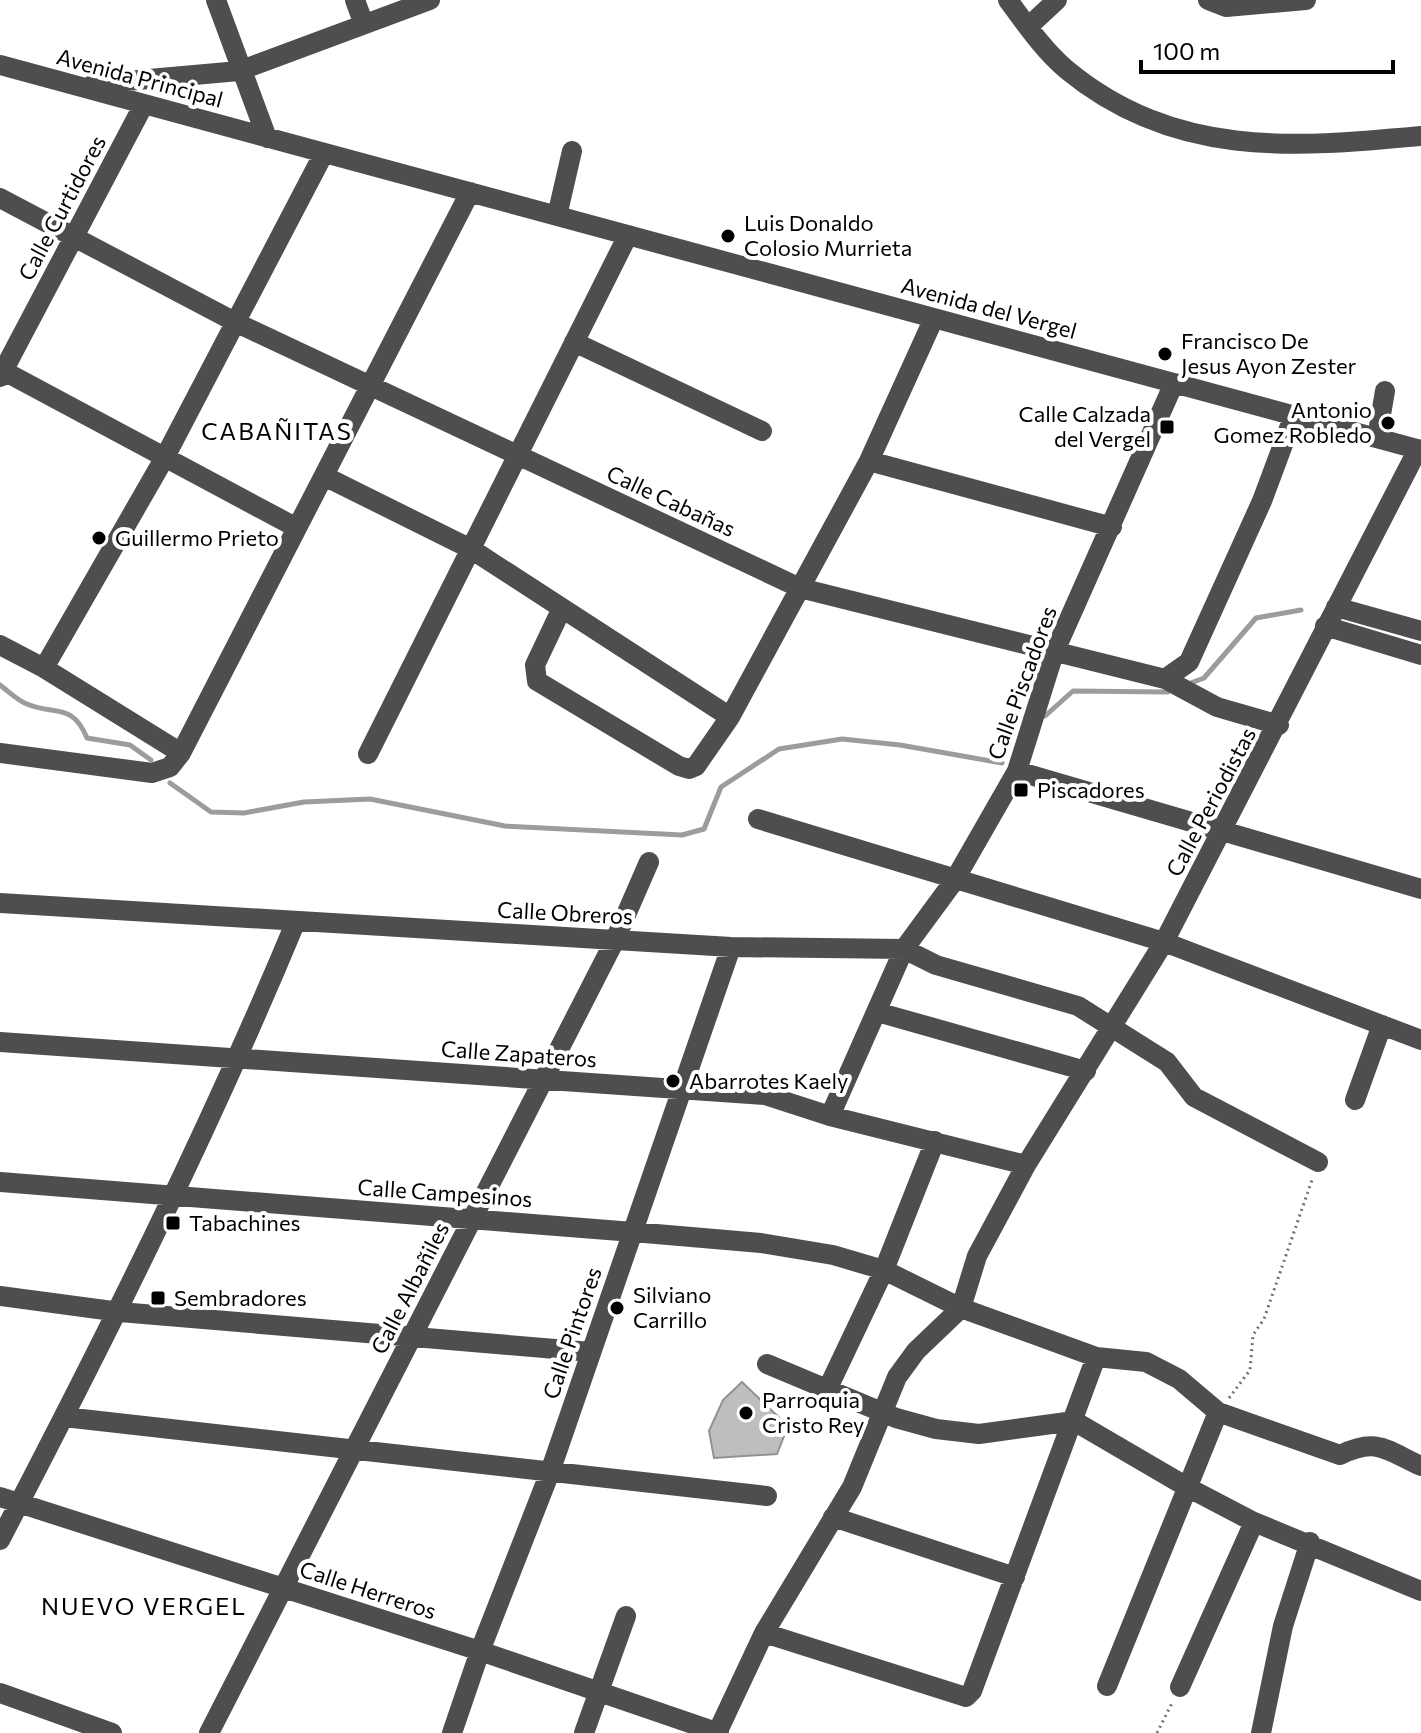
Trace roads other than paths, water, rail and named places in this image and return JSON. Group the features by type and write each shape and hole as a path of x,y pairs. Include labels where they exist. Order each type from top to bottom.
{"street":[{"path":"216,0 239,71 267,138"},
{"path":"355,0 363,22"},
{"path":"77,86 239,71 363,22 430,0"},
{"path":"1008,0 1065,69 1147,119 1204,138 1266,145 1331,145 1421,136"},
{"path":"1028,27 1057,0"},
{"path":"1208,0 1226,7 1306,0"},
{"name":"Avenida Principal","path":"0,65 267,138"},
{"name":"Calle Curtidores","path":"1,372 144,104"},
{"name":"Avenida del Vergel","path":"267,138 1419,449"},
{"path":"557,216 572,151"},
{"path":"44,668 165,457 324,153"},
{"path":"0,753 152,773 170,767 181,753 470,192"},
{"name":"Calle Cabañas","path":"0,198 237,323 800,588 1165,679 1217,707 1279,725"},
{"path":"368,754 628,235"},
{"path":"562,608 535,665 537,681 689,769 696,766 730,717 869,461 934,318"},
{"path":"574,342 762,431"},
{"path":"1,372 297,528"},
{"name":"Calle Piscadores","path":"830,1116 904,949 954,881 1017,771 1054,653 1174,383"},
{"path":"1377,438 1385,391"},
{"path":"1165,679 1189,662 1262,501 1294,415"},
{"name":"Calle Periodistas","path":"961,1308 977,1256 1026,1165 1164,942 1279,725 1325,626 1419,449"},
{"path":"869,461 1112,527"},
{"path":"324,476 471,549 730,717"},
{"path":"1336,607 1421,631"},
{"path":"1325,626 1421,655"},
{"path":"0,645 44,668 181,753"},
{"path":"1017,771 1421,889"},
{"path":"758,819 954,881 1164,942 1421,1040"},
{"name":"Calle Albañiles","path":"209,1733 615,940 649,862"},
{"name":"Calle Obreros","path":"0,903 731,947 904,949 936,965 1078,1006 1167,1062 1194,1097 1318,1162"},
{"path":"0,1540 10,1500 64,1417 120,1312 239,1058 296,921"},
{"name":"Calle Pintores","path":"452,1733 480,1651 550,1472 731,947"},
{"path":"877,1012 1086,1071"},
{"path":"1355,1100 1382,1025"},
{"name":"Calle Zapateros","path":"0,1042 765,1095 830,1116 1026,1165"},
{"path":"828,1388 884,1270 935,1141"},
{"name":"Calle Campesinos","path":"0,1182 761,1243 833,1255 884,1270 961,1308 1096,1357 1146,1362 1179,1379 1218,1412 1309,1446 1340,1455 1363,1445 1376,1446 1421,1466"},
{"path":"0,1296 120,1312 591,1352"},
{"path":"718,1733 764,1633 852,1487 897,1377 916,1351 961,1308"},
{"path":"764,1633 966,1697 972,1691 1096,1357"},
{"path":"767,1364 884,1412 936,1429 979,1434 1074,1421 1254,1522 1310,1542 1421,1591"},
{"path":"1107,1686 1218,1412"},
{"path":"64,1417 767,1496"},
{"name":"Calle Herreros","path":"10,1500 480,1651 718,1733"},
{"path":"833,1517 1015,1577"},
{"path":"1180,1687 1254,1522"},
{"path":"1261,1733 1283,1626 1310,1542"},
{"path":"584,1733 626,1616"},
{"path":"0,1693 112,1733"}],"waterway":[{"path":"1188,684 1204,678 1256,618 1301,610"},
{"path":"0,685 24,703 69,715 87,738 130,745 151,760"},
{"path":"1045,716 1073,691 1168,692"},
{"path":"170,783 211,812 244,813 304,802 370,799 505,826 682,835 704,829 721,787 779,749 842,739 900,745 1002,763"}],"place":[{"name":"Luis Donaldo Colosio Murrieta","path":"728,236"},
{"name":"Francisco De Jesus Ayon Zester","path":"1165,354"},
{"name":"Antonio Gomez Robledo","path":"1388,423"},
{"name":"Calle Calzada del Vergel","path":"1167,427"},
{"name":"Guillermo Prieto","path":"99,538"},
{"name":"Piscadores","path":"1021,790"},
{"name":"Abarrotes Kaely","path":"673,1081"},
{"name":"Tabachines","path":"173,1223"},
{"name":"Sembradores","path":"158,1298"},
{"name":"Silviano Carrillo","path":"617,1308"},
{"name":"Parroquia Cristo Rey","path":"746,1413"}],"district":[{"name":"CABAÑITAS","path":"277,432"},
{"name":"NUEVO VERGEL","path":"144,1607"}]}
